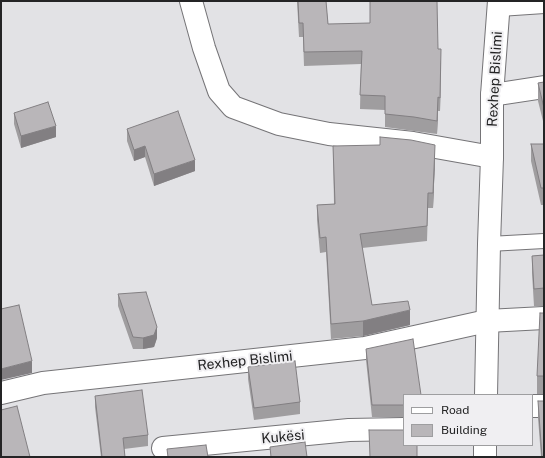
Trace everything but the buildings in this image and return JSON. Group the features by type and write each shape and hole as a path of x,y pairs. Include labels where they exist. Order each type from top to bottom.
{"street":[{"path":"191,1 204,48 219,91 233,107 279,124 329,134 413,143 492,157"},
{"path":"499,3 544,2"},
{"name":"Rexhep Bislimi","path":"486,394 492,157 492,95 499,3"},
{"path":"492,95 544,87"},
{"path":"487,321 544,318"},
{"name":"Rexhep Bislimi","path":"1,393 44,383 365,348 487,321"},
{"path":"533,406 544,406"},
{"name":"Kukësi","path":"163,448 349,430 403,429"},
{"path":"485,446 485,457"}],"lane":[{"path":"489,244 544,241"}]}
